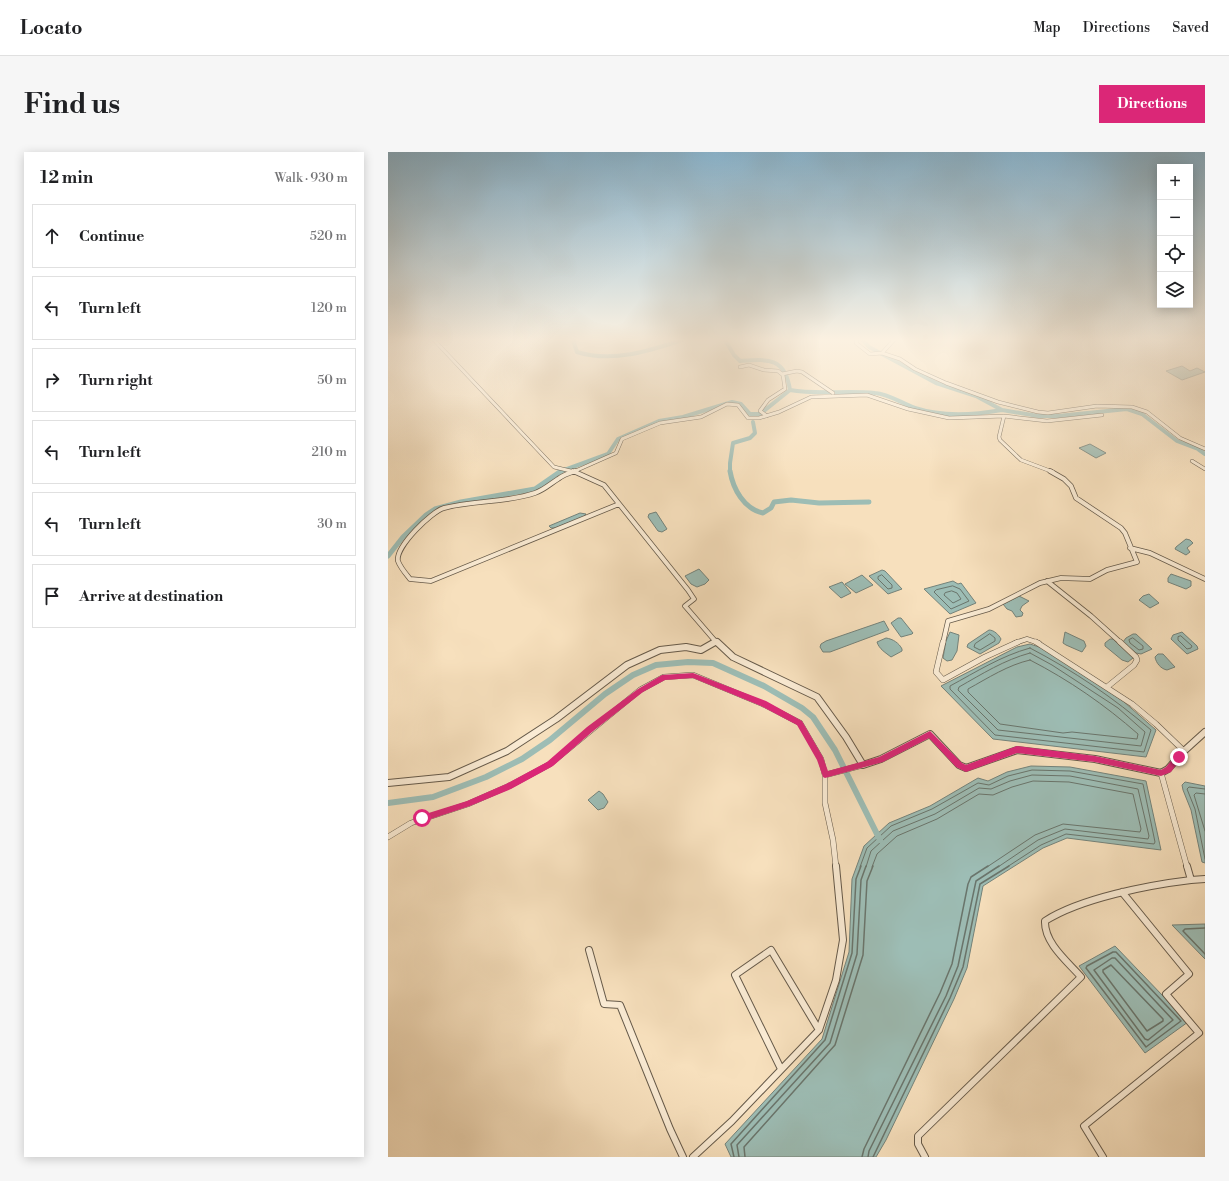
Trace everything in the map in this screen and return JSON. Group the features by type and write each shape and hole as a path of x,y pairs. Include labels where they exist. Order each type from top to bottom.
{"street":[{"path":"478,387 554,467 572,471 604,485 688,590 694,599 685,606 716,642 740,660 817,697 846,737 863,765"},
{"path":"767,416 760,411 768,400 785,389 785,387"},
{"path":"825,387 834,393"},
{"path":"957,387 998,402 1048,413 1097,406 1132,407 1147,412 1180,438 1205,449"},
{"path":"620,504 430,580 410,579 398,561 399,555 413,532 443,508 512,499 536,493 545,489 559,478 572,471 608,458 616,453 622,439 660,424 701,417 721,406 733,404 738,405 748,418 759,418 779,412 810,397 866,395 908,409 949,418 1004,416 1047,421 1102,415"},
{"path":"1048,413 1054,420"},
{"path":"1004,416 999,437 1000,440 1021,460 1055,473 1064,479 1071,486 1076,498 1121,528 1137,562 1107,570 1090,579 1066,578 1047,581 988,609 948,621 936,672 943,680 996,651 1027,639 1040,644 1107,687 1156,724 1184,751"},
{"path":"1192,461 1205,469"},
{"path":"1130,548 1150,552 1185,572 1205,579"},
{"path":"1047,581 1091,616 1136,657 1137,662 1107,687"},
{"path":"388,783 449,777 507,751 556,719 627,665 660,650 686,648 701,650 716,642"},
{"path":"388,837 411,823 474,801 509,786 550,764 640,690 664,677 693,675 763,704 800,723 821,759 825,775 825,803 833,840 843,940 836,980 819,1030 732,1121 693,1157"},
{"path":"825,775 881,759 930,734 959,765 966,768 1017,750 1095,759 1161,773 1168,770 1184,751 1205,732"},
{"path":"1161,773 1169,806 1191,880"},
{"path":"925,1157 918,1146 918,1136 1081,977 1049,937 1044,925 1045,921 1063,912 1122,892 1158,884 1205,879"},
{"path":"1103,1157 1084,1126 1199,1033 1166,994 1189,974 1122,892"},
{"path":"589,950 604,1004 620,1005 670,1129 683,1157"},
{"path":"781,1069 735,975 771,950 819,1030"}],"water":[{"path":"1090,444 1106,453 1096,458 1079,448"},
{"path":"656,512 667,529 662,532 658,531 648,517 649,514"},
{"path":"580,513 586,514 583,517 555,528 551,528 549,526"},
{"path":"1186,539 1193,543 1187,548 1190,552 1186,555 1175,549"},
{"path":"699,569 709,580 705,584 697,587 691,584 685,576"},
{"path":"882,570 885,571 902,589 888,594 869,576"},
{"path":"1171,574 1191,581 1191,586 1186,589 1168,582 1168,578"},
{"path":"862,575 873,585 856,593 845,584"},
{"path":"953,581 958,584 961,583 976,603 950,614 924,589"},
{"path":"842,582 851,593 841,598 829,587"},
{"path":"1149,594 1159,603 1150,608 1139,600 1143,596"},
{"path":"1019,596 1029,601 1022,606 1020,610 1023,613 1022,616 1016,617 1012,611 1007,609 1003,604"},
{"path":"898,618 901,618 913,633 912,634 901,637 891,623"},
{"path":"884,621 889,630 830,652 823,652 820,647 821,644 826,641"},
{"path":"989,630 999,636 1001,639 999,643 980,654 967,647 968,644"},
{"path":"950,632 959,635 957,651 952,660 947,661 943,658 946,641"},
{"path":"1065,632 1084,641 1086,646 1082,652 1063,643"},
{"path":"1182,632 1197,646 1198,649 1187,654 1171,639 1173,635"},
{"path":"1136,634 1152,649 1141,654 1136,653 1123,642 1126,638"},
{"path":"886,638 897,643 901,647 902,651 891,657 879,647 877,642"},
{"path":"1110,639 1113,639 1133,658 1128,662 1122,660 1105,646 1105,643"},
{"path":"1030,644 1042,648 1123,701 1156,730 1146,757 993,739 941,686 1017,647"},
{"path":"1158,654 1163,654 1175,667 1167,670 1161,667 1156,661 1155,657"},
{"path":"1031,766 1070,767 1146,781 1161,850 1067,838 1043,848 983,886 967,968 954,999 886,1140 876,1157 731,1157 725,1144 822,1039 849,952 852,879 864,846 889,823 930,806 978,778 988,781 1007,772"},
{"path":"1185,782 1205,786 1205,863 1202,862 1191,810 1183,790 1182,785"},
{"path":"599,791 608,802 604,808 598,810 588,800"},
{"path":"1205,924 1205,959 1172,925"},
{"path":"1115,946 1188,1022 1145,1053 1079,966"}],"waterway":[{"path":"948,387 976,396 1002,410"},
{"path":"560,472 608,454 618,439 659,421 683,417 732,402 741,404 750,414 760,414 790,390"},
{"path":"790,390 811,392 864,392 880,394 915,408 936,413 969,414 1002,410"},
{"path":"1002,410 1038,416 1058,416 1127,409 1142,414 1177,441 1198,449 1205,454"},
{"path":"730,471 733,443 750,438 755,433 753,422"},
{"path":"730,471 734,485 740,497 750,507 763,513 771,508 774,502 791,500 819,503 869,502"},
{"path":"388,556 403,537 426,515 435,509 461,502 535,489 560,472"},
{"path":"388,803 433,797 486,777 522,759 550,740 605,694 633,675 656,665 688,662 713,663 764,686 802,708 813,717 835,750 880,840"}],"route":[{"path":"422,818 468,804 509,786 550,764 640,690 664,677 693,675 763,704 800,723 821,759 825,775 881,759 930,734 959,765 966,768 981,764 999,755 1017,750 1095,759 1161,773 1168,770 1179,757"}]}
